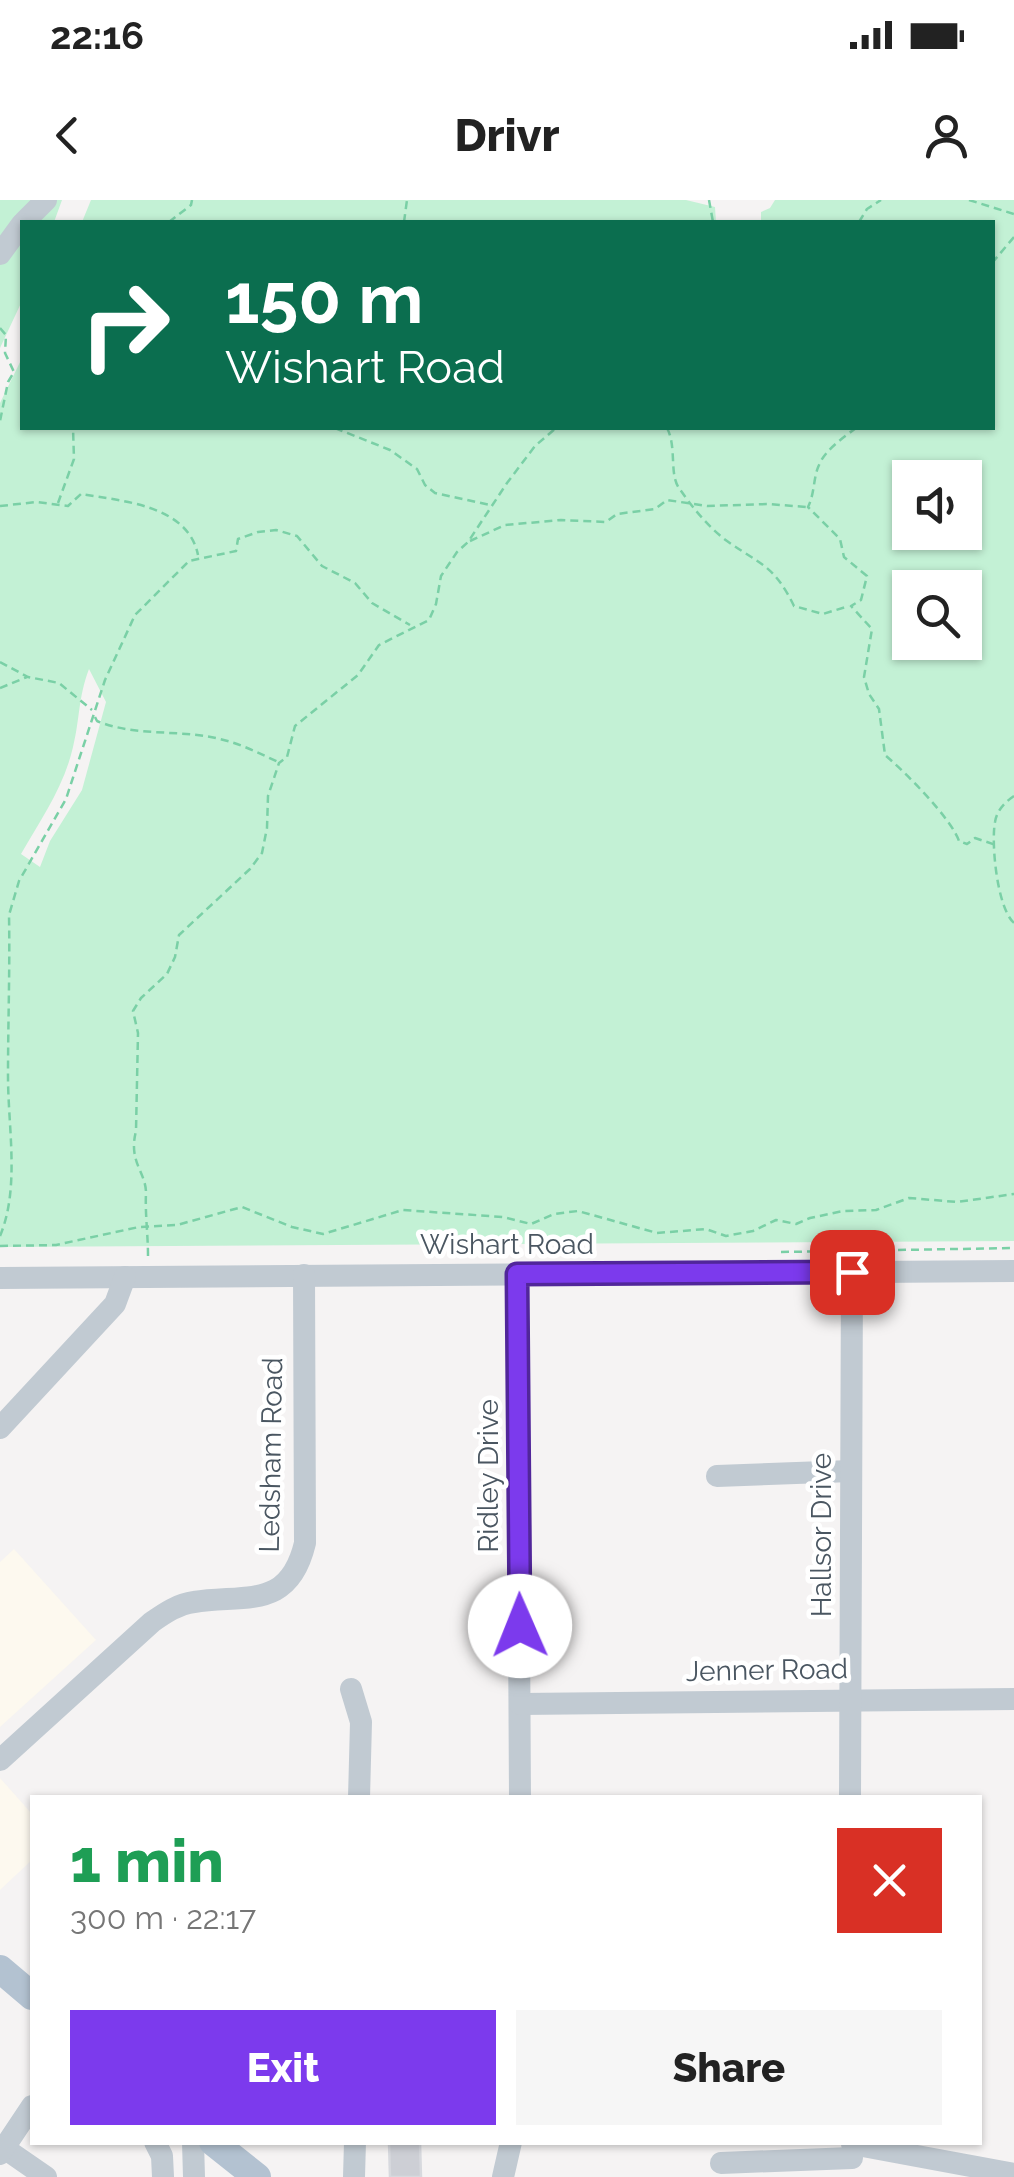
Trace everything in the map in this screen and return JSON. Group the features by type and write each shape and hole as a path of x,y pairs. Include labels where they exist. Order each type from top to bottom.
{"main road":[{"path":"0,1969 30,1994"},
{"path":"217,2145 257,2177"}],"street":[{"path":"26,220 46,200"},
{"path":"0,254 20,227"},
{"name":"Wishart Road","path":"0,1278 1014,1271"},
{"name":"Hallsor Drive","path":"850,1795 852,1272"},
{"name":"Ridley Drive","path":"517,1274 520,1795"},
{"name":"Ledsham Road","path":"0,1760 152,1622 191,1602 259,1597 278,1591 300,1564 305,1544 304,1276"},
{"path":"0,1428 137,1277"},
{"path":"717,1476 851,1471"},
{"path":"351,1689 360,1722 359,1795"},
{"name":"Jenner Road","path":"520,1704 1014,1699"},
{"path":"30,2109 2,2151 46,2177"},
{"path":"156,2145 162,2156 162,2177"},
{"path":"193,2145 194,2177"},
{"path":"354,2177 356,2145"},
{"path":"503,2177 510,2145"},
{"path":"721,2163 852,2156 1014,2174"}],"path":[{"path":"171,220 192,200"},
{"path":"860,220 867,209 881,200"},
{"path":"969,200 1014,214"},
{"path":"995,259 1014,237"},
{"path":"0,328 6,335 5,353 14,372 8,382 0,421"},
{"path":"58,505 74,459 73,430"},
{"path":"340,430 390,450 417,468 424,485 435,493 491,506"},
{"path":"468,542 536,446 554,430"},
{"path":"137,1277 148,1218 146,1190 133,1144 138,1033 133,1011 166,974 175,957 179,935 262,853 268,796 279,763 287,757 295,726 358,675 380,645 429,620 441,576 456,552 505,525 561,520 606,522 617,514 655,509 667,500 690,502 707,506 808,507 840,538 844,557 868,576 861,600 823,614 794,606 772,569 726,540 690,502 675,484 674,441 668,430"},
{"path":"808,507 819,465 853,430"},
{"path":"0,506 37,502 68,506 81,494 133,502 173,518 186,528 198,556"},
{"path":"0,1236 8,1209 12,895 66,799 94,713 134,615 198,556 236,550 238,539 276,530 297,536 322,566 355,584 372,603 411,626"},
{"path":"850,606 872,630 864,678 879,709 885,755 912,778 956,830 959,841 967,844 975,838 996,845"},
{"path":"0,662 28,677 59,682 94,713 97,721 114,728 219,738 279,763"},
{"path":"0,688 28,677"},
{"path":"1014,796 1003,804 994,823 997,885 1004,911 1014,923"},
{"path":"0,1061 8,1059"},
{"path":"0,1246 56,1245 146,1226 177,1225 242,1208 323,1234 403,1210 503,1217 531,1224 554,1214 578,1211 657,1233 706,1229 726,1236 753,1231 776,1220 796,1224 844,1211 876,1210 909,1198 957,1202 1014,1194"}],"shaded area":[{"path":"14,1549 96,1640 0,1727 0,1562"},
{"path":"0,1778 30,1812 30,1862 0,1890"}],"green space":[{"path":"0,200 62,200 55,220 20,220 20,305 0,348"},
{"path":"91,200 686,200 715,207 716,220 83,220"},
{"path":"775,200 1014,200 1014,1241 0,1247 0,403 20,362 20,430 995,430 995,220 761,220 761,212","holes":["89,669 106,702 82,790 50,841 40,867 21,854 64,776"]}],"building":[{"path":"389,2145 420,2145 421,2177 390,2177"}],"route":[{"path":"520,1626 517,1274 852,1272"}]}
